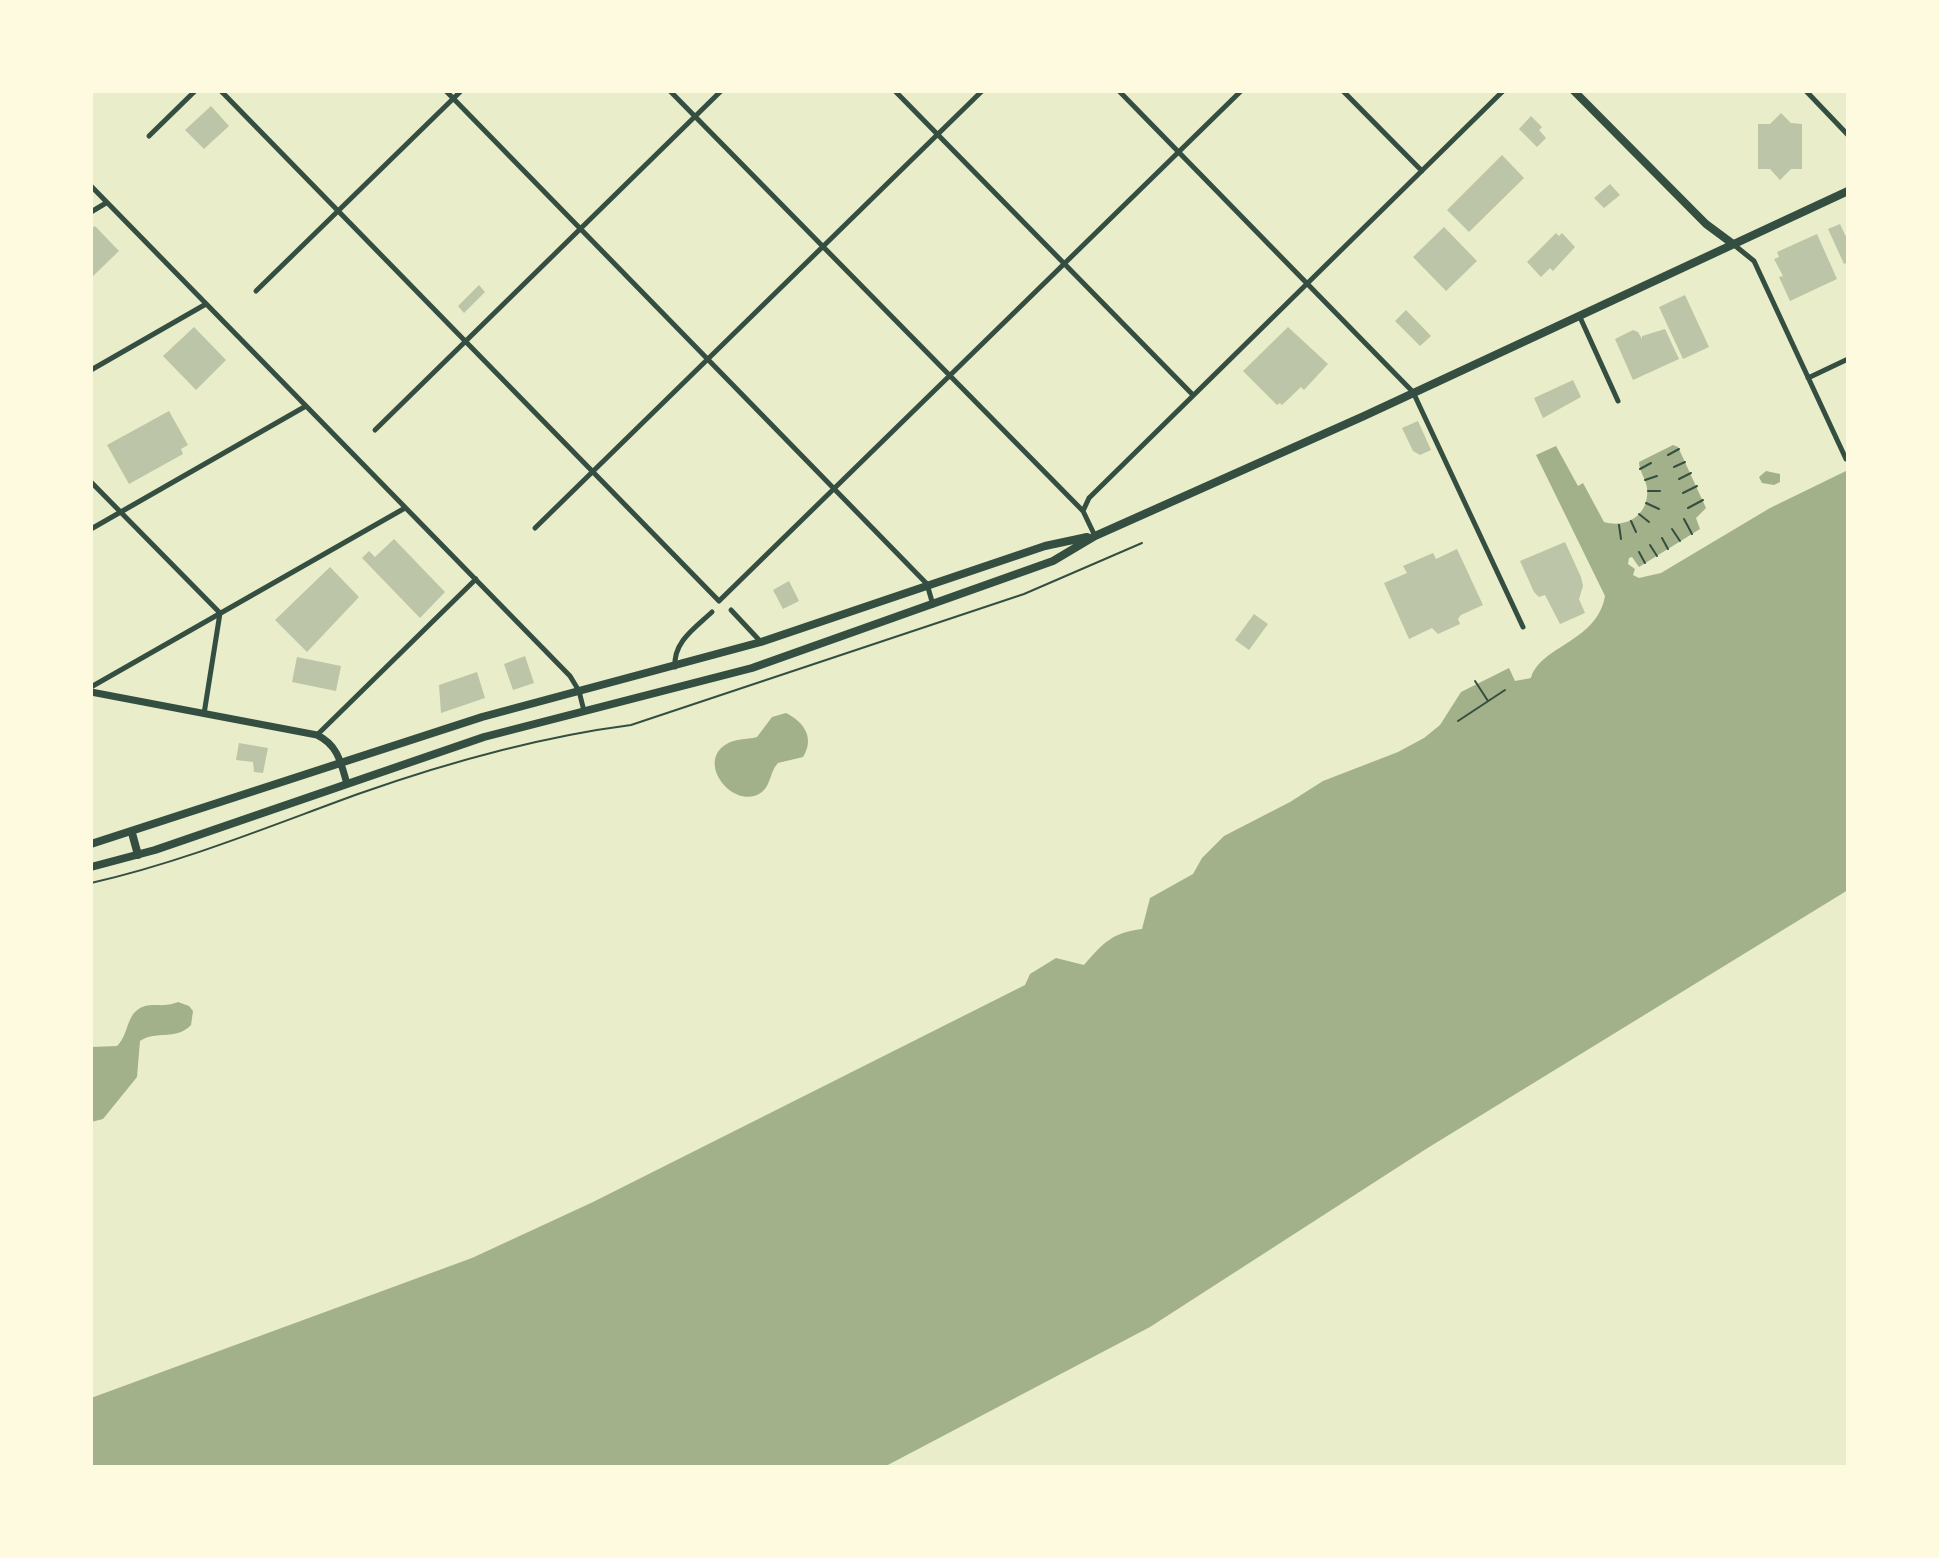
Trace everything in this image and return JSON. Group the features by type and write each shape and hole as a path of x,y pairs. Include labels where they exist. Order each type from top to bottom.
{"main road":[{"path":"1574,91 1706,224 1733,244"},
{"path":"91,867 138,855 484,737 752,668 1053,561 1094,536 1848,191"},
{"path":"91,844 132,833 481,717 761,642 1045,546 1094,536"},
{"path":"132,833 138,855"}],"street":[{"path":"149,136 195,91"},
{"path":"221,91 719,601 1241,91"},
{"path":"446,91 927,584 933,605"},
{"path":"256,291 461,91"},
{"path":"670,91 1083,511 1094,536"},
{"path":"374,430 721,91"},
{"path":"895,91 1193,395"},
{"path":"535,528 982,91"},
{"path":"1119,91 1413,392 1523,627"},
{"path":"1343,91 1422,171"},
{"path":"1083,511 1089,498 1503,91"},
{"path":"1806,91 1848,135"},
{"path":"91,186 570,676 579,691 584,711"},
{"path":"91,212 106,203"},
{"path":"1733,244 1754,261 1846,459"},
{"path":"91,370 206,304"},
{"path":"1579,316 1618,401"},
{"path":"1808,377 1848,359"},
{"path":"91,529 306,406"},
{"path":"91,482 220,614"},
{"path":"91,687 405,508"},
{"path":"317,735 476,579"},
{"path":"731,610 761,642"},
{"path":"675,667 674,653 679,644 712,612"},
{"path":"204,714 220,614"},
{"path":"91,692 317,735 328,741 341,763 347,784"}],"path":[{"path":"1668,455 1679,449"},
{"path":"1674,467 1685,462"},
{"path":"1640,469 1651,463"},
{"path":"1679,479 1690,473"},
{"path":"1645,480 1657,476"},
{"path":"1684,493 1697,486"},
{"path":"1648,491 1660,491"},
{"path":"1688,508 1703,500"},
{"path":"1646,503 1660,509"},
{"path":"1639,514 1649,522"},
{"path":"1684,519 1692,534"},
{"path":"1631,521 1636,532"},
{"path":"1619,525 1621,539"},
{"path":"1672,529 1680,541"},
{"path":"1661,538 1668,549"},
{"path":"91,883 186,857 359,794 522,744 583,731 631,725 1024,594 1142,543"},
{"path":"1650,545 1657,556"},
{"path":"1639,552 1645,563"},
{"path":"1475,681 1488,702"},
{"path":"1458,721 1505,691"}],"shaded area":[{"path":"1673,445 1678,447 1706,508 1696,518 1700,529 1639,567 1632,557 1629,558 1628,564 1635,569 1633,575 1639,578 1661,573 1770,508 1848,470 1848,890 1426,1149 1150,1327 884,1467 91,1467 91,1398 472,1258 593,1202 1025,985 1030,974 1056,958 1084,965 1109,940 1123,933 1142,929 1150,898 1193,874 1202,858 1224,836 1290,802 1323,781 1398,752 1424,738 1440,725 1461,692 1509,668 1515,681 1531,678 1536,667 1545,658 1591,624 1600,611 1605,596 1536,455 1556,446 1578,486 1583,483 1604,522 1613,524 1629,521 1641,512 1645,505 1647,488 1639,462"},
{"path":"1766,471 1780,474 1780,482 1774,485 1762,483 1759,477"},
{"path":"786,713 806,731 808,743 803,757 778,763 762,792 751,797 731,791 722,783 717,773 717,753 729,743 757,737 772,717"},
{"path":"178,1002 189,1006 193,1011 191,1025 179,1033 153,1036 140,1041 137,1077 103,1119 91,1122 91,1047 117,1046 131,1018 139,1009 149,1005"}],"building":[{"path":"211,106 229,126 204,149 185,130"},
{"path":"1781,113 1791,123 1802,124 1802,169 1791,169 1780,180 1770,169 1758,169 1758,124 1770,124"},
{"path":"1531,116 1542,127 1539,130 1546,138 1537,147 1519,129"},
{"path":"1502,155 1524,178 1469,232 1447,210"},
{"path":"1610,184 1620,195 1604,208 1594,198"},
{"path":"1840,224 1848,241 1848,262 1844,264 1828,229"},
{"path":"95,226 119,251 91,278 91,229"},
{"path":"1444,227 1477,261 1446,291 1413,257"},
{"path":"1556,233 1559,236 1562,233 1575,247 1553,271 1550,268 1541,277 1527,262"},
{"path":"1817,234 1837,279 1790,301 1779,277 1783,276 1774,259 1779,257 1777,252"},
{"path":"479,285 485,292 464,313 458,306"},
{"path":"1685,295 1709,347 1683,359 1659,307"},
{"path":"1406,310 1431,336 1420,346 1395,321"},
{"path":"194,327 226,360 196,390 163,356"},
{"path":"1288,327 1328,364 1304,390 1301,387 1282,405 1277,405 1243,371"},
{"path":"1665,329 1679,359 1633,380 1615,339 1633,330 1638,332 1642,339 1642,336"},
{"path":"1573,380 1581,397 1543,418 1534,398"},
{"path":"169,411 188,445 181,449 183,454 129,484 107,445"},
{"path":"1418,421 1431,450 1420,455 1413,451 1402,428"},
{"path":"394,539 445,592 420,618 362,558 369,551 375,557"},
{"path":"1565,542 1581,577 1583,586 1579,599 1585,613 1560,624 1545,595 1539,597 1534,592 1520,561"},
{"path":"1457,549 1483,605 1461,615 1458,619 1460,624 1438,634 1432,628 1409,639 1384,583 1407,573 1403,566 1433,553 1436,559"},
{"path":"330,567 359,597 307,652 275,620"},
{"path":"789,581 799,601 783,609 773,590"},
{"path":"1254,614 1268,624 1249,650 1235,640"},
{"path":"525,656 534,683 513,690 504,664"},
{"path":"297,657 341,666 336,691 292,682"},
{"path":"477,672 485,698 441,713 439,685"},
{"path":"239,743 268,748 263,773 254,772 253,762 236,760"}]}
